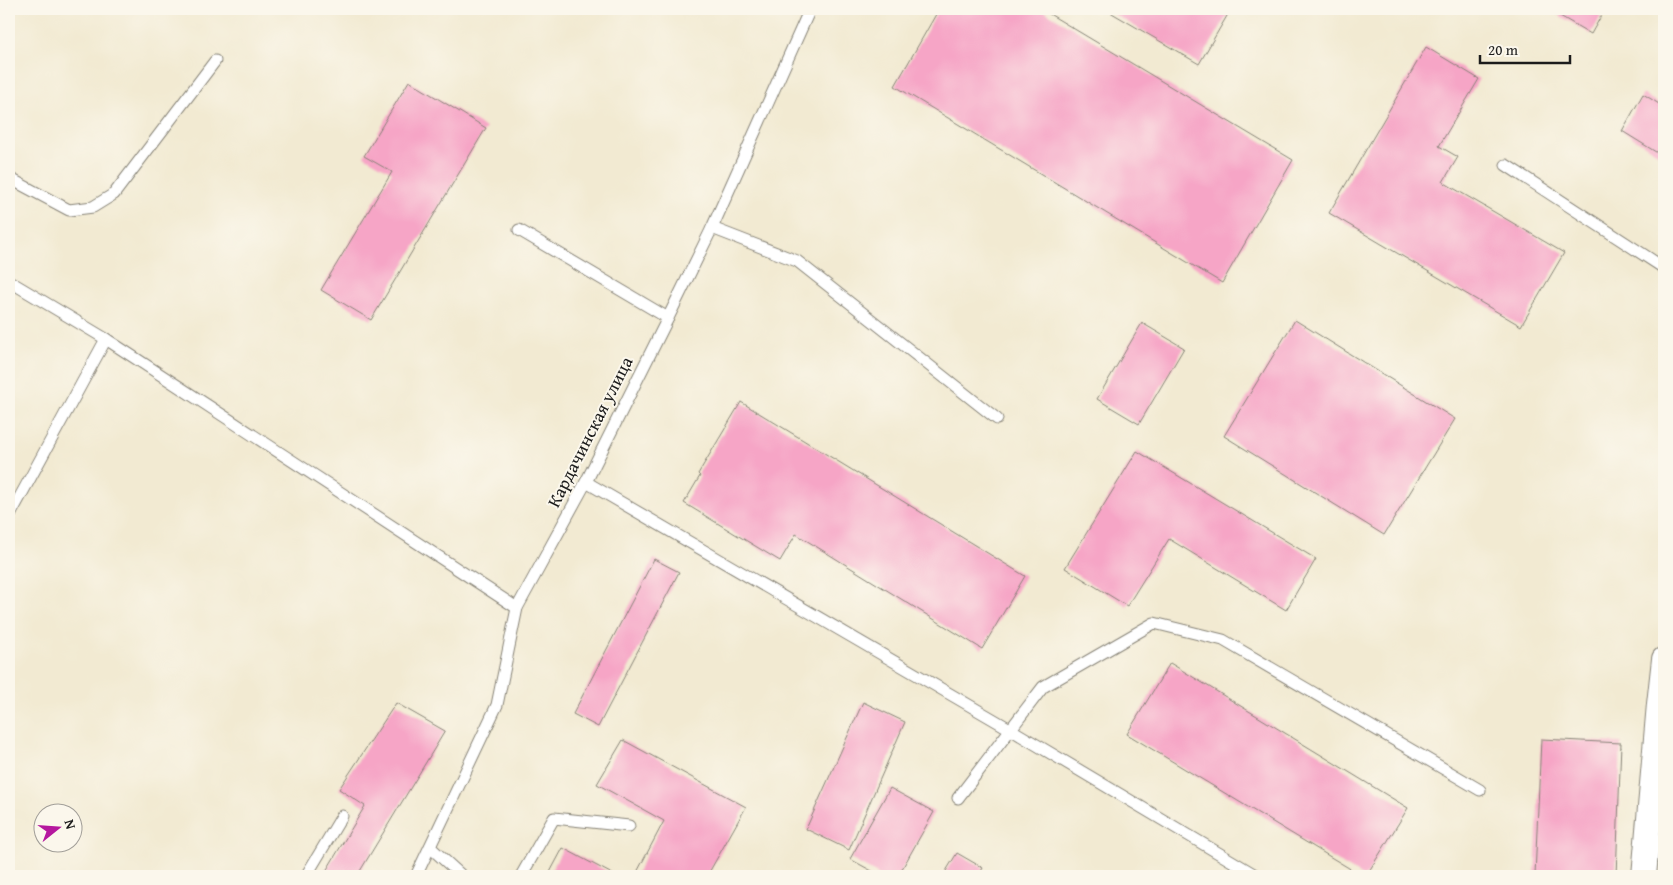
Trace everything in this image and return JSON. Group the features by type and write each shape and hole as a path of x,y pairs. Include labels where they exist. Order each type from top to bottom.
{"street":[{"path":"1644,876 1658,704 1664,659"}],"lane":[{"name":"Кардачинская улица","path":"416,876 497,705 517,608 586,482 668,318 712,228 810,9"},
{"path":"9,178 69,210 93,207 114,194 215,61"},
{"path":"1506,165 1664,268"},
{"path":"712,228 797,261 997,419"},
{"path":"519,230 668,318"},
{"path":"9,281 106,339 517,608"},
{"path":"9,517 106,339"},
{"path":"586,482 1010,728 1257,876"},
{"path":"958,798 1043,687 1154,623 1223,640 1480,790"},
{"path":"306,876 342,816"},
{"path":"521,876 554,818 629,826"},
{"path":"430,847 462,876"}],"building":[{"path":"939,9 1041,9 1293,160 1222,283 895,86"},
{"path":"1105,9 1231,9 1199,64"},
{"path":"1548,9 1605,9 1591,34"},
{"path":"1426,47 1479,79 1439,146 1458,157 1443,182 1564,253 1521,326 1329,213"},
{"path":"409,81 486,128 371,320 321,290 392,172 364,156"},
{"path":"1643,94 1664,107 1664,157 1622,131"},
{"path":"1295,320 1455,419 1384,535 1224,436"},
{"path":"1142,323 1184,348 1139,424 1097,399"},
{"path":"741,402 1025,576 982,649 796,534 780,561 684,503 700,476 698,474"},
{"path":"1137,451 1316,559 1286,610 1169,539 1127,606 1065,568"},
{"path":"654,559 679,572 598,727 573,714"},
{"path":"1170,663 1408,808 1366,876 1362,876 1127,734"},
{"path":"863,702 905,722 849,850 806,829"},
{"path":"396,703 445,731 357,876 323,876 365,806 339,789"},
{"path":"1541,739 1621,743 1616,876 1535,876"},
{"path":"623,740 746,807 707,876 635,876 664,821 597,784"},
{"path":"890,788 934,812 898,876 881,876 850,859"},
{"path":"563,848 616,876 548,876"},
{"path":"957,853 983,868 978,876 943,876"}]}
